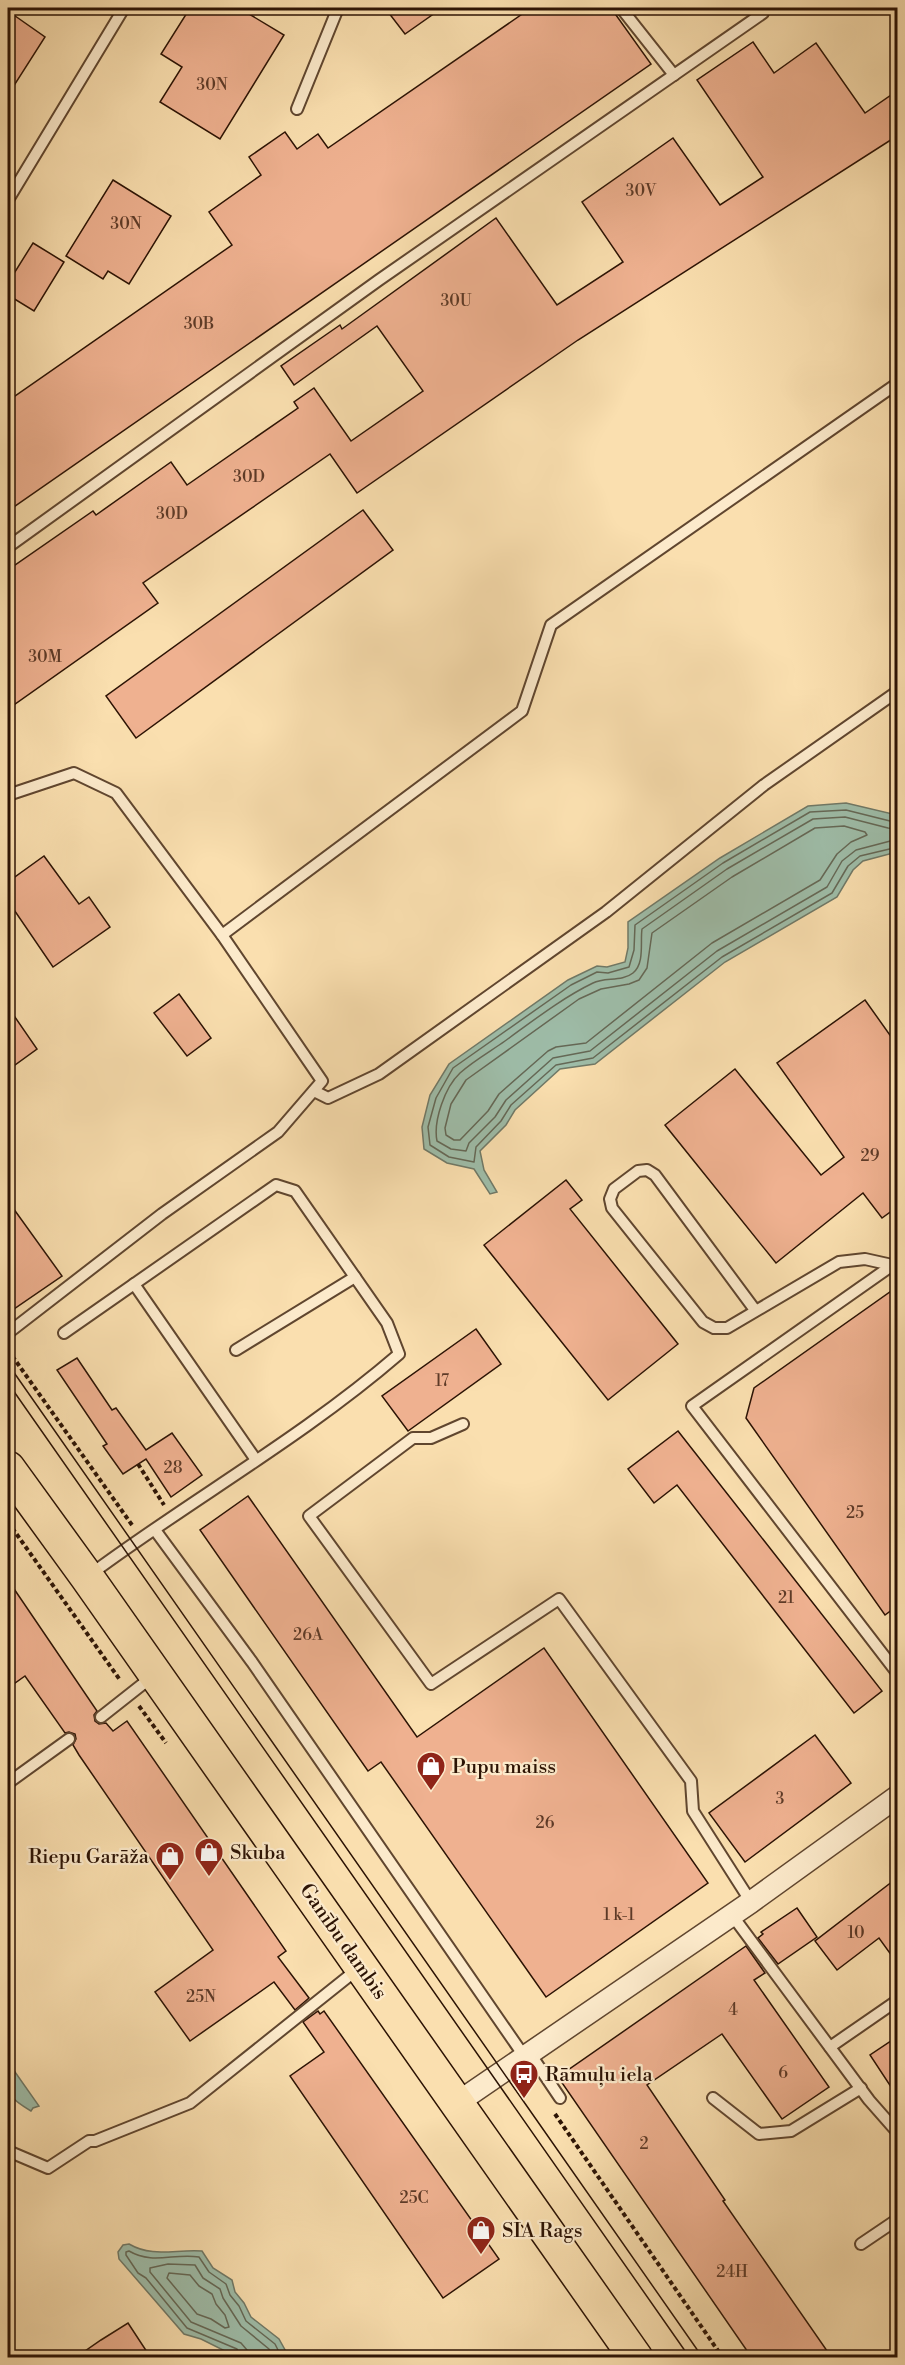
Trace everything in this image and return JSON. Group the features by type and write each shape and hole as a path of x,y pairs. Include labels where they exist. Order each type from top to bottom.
{"main road":[{"name":"Ganību dambis","path":"8,1468 156,1674 636,2358"}],"street":[{"path":"457,2103 751,1902 897,1796"}],"lane":[{"path":"8,200 124,8"},
{"path":"297,109 338,8"},
{"path":"621,8 674,75"},
{"path":"8,547 379,280 763,13"},
{"path":"222,935 522,711 552,626 897,383"},
{"path":"314,1090 328,1098 379,1074 606,912 764,785 897,691"},
{"path":"8,795 74,773 116,794 222,935 322,1081 278,1132 162,1214 8,1333"},
{"path":"755,1310 655,1175 647,1170 638,1170 614,1189 610,1199 612,1208 703,1322 714,1328 727,1328 840,1262 865,1258 895,1263"},
{"path":"64,1333 276,1185 295,1191 387,1323 399,1354 369,1380 87,1577"},
{"path":"895,1263 692,1406 897,1674"},
{"path":"236,1350 355,1276"},
{"path":"134,1284 256,1460"},
{"path":"463,1424 430,1438 413,1438 309,1516 431,1684 559,1599 691,1781 693,1811 751,1902"},
{"path":"155,1530 259,1672 526,2054 560,2097"},
{"path":"101,1717 156,1674"},
{"path":"8,1783 69,1739"},
{"path":"732,1915 897,2133"},
{"path":"8,2151 48,2168 88,2141 95,2141 190,2103 362,1966"},
{"path":"830,2047 897,2000"},
{"path":"713,2098 759,2134 791,2131 861,2088"},
{"path":"861,2244 897,2219"}],"path":[{"path":"8,1349 141,1538"},
{"path":"138,1464 173,1518"},
{"path":"555,2108 555,2115 723,2358"}],"water":[{"path":"846,803 897,815 897,852 863,861 853,870 837,897 725,962 595,1064 560,1069 515,1110 506,1125 480,1151 484,1170 497,1192 490,1194 474,1169 447,1163 424,1149 422,1127 430,1095 449,1064 568,980 597,966 607,967 625,962 628,948 628,922 720,858 808,806"},
{"path":"8,2062 39,2106 31,2111 16,2101 9,2092"},
{"path":"129,2244 156,2252 202,2251 213,2268 232,2280 235,2292 251,2317 279,2339 289,2357 237,2357 201,2339 184,2334 119,2259 118,2252 123,2245"}],"building":[{"path":"190,8 239,8 284,35 220,139 160,102 182,67 161,54"},
{"path":"385,8 442,8 405,34"},
{"path":"531,8 611,8 651,64 8,511 8,401 232,245 209,212 261,175 249,157 285,132 297,149 318,134 328,148"},
{"path":"8,11 45,37 8,95"},
{"path":"753,42 774,73 816,43 865,113 897,91 897,136 578,340 357,493 330,454 143,583 158,603 8,709 8,570 93,511 96,515 171,462 187,485 298,408 294,402 314,388 351,441 423,391 377,326 294,385 281,366 340,325 342,329 496,218 557,305 623,262 582,202 673,138 720,205 763,177 697,80"},
{"path":"113,180 171,216 129,284 108,271 103,279 66,256"},
{"path":"33,243 64,262 34,311 8,295 8,283"},
{"path":"363,510 393,550 136,738 106,696"},
{"path":"44,856 79,904 89,897 110,927 53,967 8,901 8,882"},
{"path":"179,994 211,1038 187,1056 154,1013"},
{"path":"865,1000 897,1045 897,1207 882,1218 863,1193 776,1263 665,1125 735,1069 821,1175 844,1157 777,1063"},
{"path":"8,1007 37,1049 8,1070"},
{"path":"566,1180 582,1200 570,1209 678,1344 608,1400 484,1245"},
{"path":"8,1201 62,1276 8,1313"},
{"path":"897,1287 897,1606 885,1615 746,1418 754,1388"},
{"path":"476,1329 501,1364 408,1431 382,1396"},
{"path":"77,1358 112,1410 116,1408 146,1450 172,1433 202,1475 171,1497 146,1459 123,1474 103,1446 107,1444 57,1370"},
{"path":"678,1431 882,1691 854,1713 677,1485 654,1503 628,1469"},
{"path":"248,1496 417,1737 544,1648 708,1883 546,1997 381,1762 368,1771 200,1530"},
{"path":"8,1580 97,1711 94,1715 95,1721 99,1724 106,1723 113,1731 127,1721 286,1951 278,1957 309,1998 295,2010 274,1982 190,2041 155,1992 213,1950 79,1755 73,1745 76,1739 75,1734 65,1733 25,1676 8,1688"},
{"path":"815,1735 851,1783 745,1862 709,1813"},
{"path":"897,1878 897,1963 879,1938 837,1970 815,1941"},
{"path":"797,1908 817,1937 778,1964 758,1938 763,1934 761,1932"},
{"path":"746,1946 765,1973 754,1980 829,2087 782,2119 722,2034 647,2085 725,2200 723,2201 832,2358 752,2358 558,2077"},
{"path":"318,2011 320,2014 324,2011 499,2259 443,2298 290,2076 324,2052 303,2022"},
{"path":"897,2037 897,2096 870,2055"},
{"path":"128,2323 151,2358 75,2358 101,2340"}],"tram line":[{"path":"8,1364 703,2358"},
{"path":"8,1383 690,2358"}],"place":[{"name":"Pupu maiss","path":"431,1792"},
{"name":"Skuba","path":"209,1878"},
{"name":"Riepu Garāža","path":"170,1882"},
{"name":"Rāmuļu iela","path":"524,2100"},
{"name":"SIA Rags","path":"481,2256"}]}
